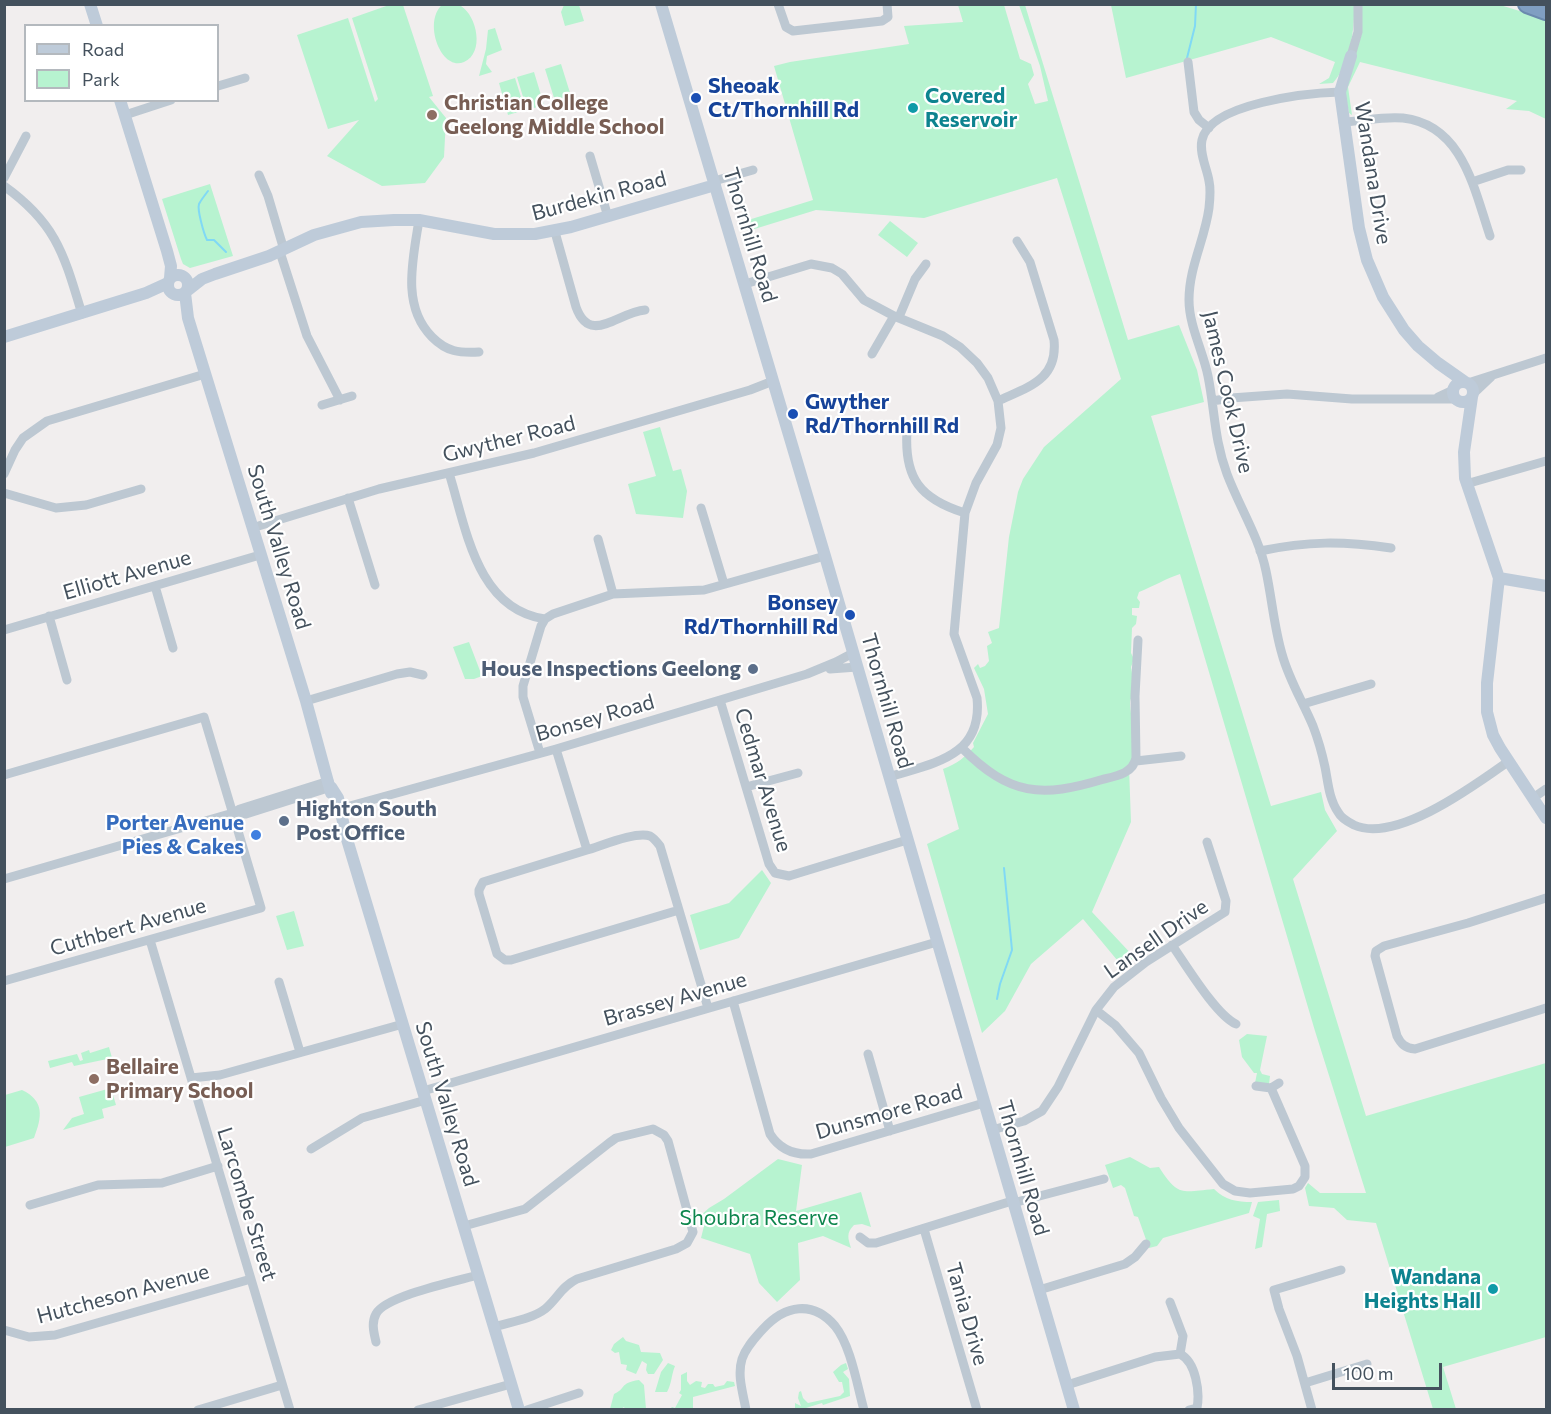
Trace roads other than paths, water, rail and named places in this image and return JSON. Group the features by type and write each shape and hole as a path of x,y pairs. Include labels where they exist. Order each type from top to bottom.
{"highway":[{"path":"1527,4 1546,11"}],"street":[{"path":"90,4 96,24"},
{"name":"Thornhill Road","path":"661,4 1074,1410"},
{"path":"778,4 786,27 793,31 878,22 886,19 888,9"},
{"name":"Wandana Drive","path":"1358,4 1358,32 1340,92 1359,228 1367,260 1383,297 1404,330 1438,363 1462,392"},
{"path":"1188,62 1194,112 1199,120 1209,128 1221,118 1267,100 1340,92"},
{"path":"219,86 245,78"},
{"name":"South Valley Road","path":"121,102 330,784 337,795 340,812 519,1410"},
{"path":"125,115 165,102"},
{"path":"1343,122 1400,118 1426,125 1442,134 1462,156 1490,236"},
{"name":"James Cook Drive","path":"1209,128 1202,139 1201,148 1209,181 1210,205 1192,269 1189,301 1192,322 1206,367 1214,427 1222,460 1266,569 1282,655 1316,735 1332,800 1338,814 1346,821 1363,828 1387,827 1430,812 1509,761"},
{"path":"4,178 26,136"},
{"path":"590,156 608,217"},
{"path":"714,183 753,170"},
{"path":"1472,182 1508,170 1521,170"},
{"path":"259,175 268,196 308,336 340,400"},
{"name":"Burdekin Road","path":"4,337 146,293 202,279 282,251 338,227 378,220 419,220 514,236 555,231 608,217 714,183"},
{"path":"4,186 35,212 50,231 62,252 82,314"},
{"path":"419,220 412,278 414,304 420,321 432,337 450,351 479,352"},
{"path":"555,231 576,307 587,325 594,327 645,310"},
{"path":"998,400 1038,381 1051,368 1055,352 1054,340 1030,262 1017,242"},
{"path":"745,284 811,264 826,265 842,274 864,300 943,336 960,347 977,363 988,378 998,400 1001,428 997,445 976,483 964,513 954,634 973,684 978,708 975,727 962,748 945,759 889,777"},
{"path":"872,354 926,264"},
{"path":"1212,401 1287,394 1353,399 1436,398 1462,392 1495,373 1546,358"},
{"path":"4,474 23,438 47,421 205,374"},
{"name":"Gwyther Road","path":"252,528 348,498 534,453 750,390 773,381"},
{"path":"1462,392 1467,423 1463,465 1466,484 1499,578 1486,705 1493,735 1546,818"},
{"path":"322,405 352,396"},
{"path":"907,431 908,460 923,492 939,504 964,513"},
{"path":"1466,484 1546,461"},
{"path":"449,473 474,553 485,578 493,590 510,605 545,619"},
{"path":"4,494 39,505 71,508 141,489"},
{"path":"348,498 375,585"},
{"path":"701,508 724,584"},
{"path":"598,539 613,594"},
{"path":"1260,551 1324,542 1357,543 1391,548"},
{"name":"Elliott Avenue","path":"4,630 260,555"},
{"path":"540,753 523,697 523,686 538,634 545,619 553,614 613,594 704,590 825,556"},
{"path":"1499,578 1546,586"},
{"path":"155,586 173,648"},
{"path":"49,616 68,680"},
{"path":"962,748 974,761 997,777 1024,788 1042,792 1072,788 1122,774 1136,761 1135,696 1138,640"},
{"name":"Bonsey Road","path":"340,812 807,674 836,663 853,653"},
{"name":"Bonsey Road","path":"807,674 857,667"},
{"path":"306,701 397,674 410,672 423,675"},
{"path":"1303,704 1371,684"},
{"name":"Cedmar Avenue","path":"720,700 769,864 778,875 789,876 908,840"},
{"path":"4,775 204,717 233,813"},
{"path":"556,749 587,850"},
{"path":"1136,761 1181,756"},
{"path":"746,787 798,772"},
{"path":"4,879 233,813 246,813 330,784"},
{"path":"1533,798 1546,789"},
{"name":"Cuthbert Avenue","path":"4,981 261,908 233,813"},
{"path":"679,910 511,960 501,958 496,950 478,890 483,882 494,877 633,836 651,836 660,846 679,910 708,1008"},
{"name":"Lansell Drive","path":"992,1130 1024,1120 1042,1111 1058,1087 1096,1010 1114,987 1172,945 1228,914 1207,842"},
{"path":"1543,1010 1410,1049 1400,1043 1397,1036 1375,956 1376,951 1384,946 1468,923 1546,898"},
{"name":"Larcombe Street","path":"150,940 290,1410"},
{"name":"Brassey Avenue","path":"311,1149 362,1118 424,1095 708,1008 937,942"},
{"path":"1172,945 1220,1010 1236,1024"},
{"path":"279,982 300,1052"},
{"name":"Dunsmore Road","path":"733,1001 770,1134 780,1146 793,1153 811,1154 984,1103"},
{"path":"1096,1010 1115,1026 1139,1053 1179,1128 1223,1184 1235,1191 1250,1193 1293,1189 1299,1186 1305,1178 1305,1166 1275,1086 1256,1086"},
{"path":"191,1078 220,1075 403,1024"},
{"path":"868,1054 890,1131"},
{"path":"194,1089 220,1075"},
{"path":"464,1226 525,1209 616,1138 653,1129 664,1135 668,1141 693,1232 687,1243 676,1249 577,1279 568,1283 545,1309 535,1315 494,1327"},
{"path":"30,1205 98,1185 162,1183 218,1166"},
{"path":"860,1237 868,1243 876,1243 1013,1202 1104,1179"},
{"name":"Tania Drive","path":"924,1229 977,1410"},
{"path":"1039,1290 1119,1267 1135,1257 1146,1244"},
{"path":"1312,1410 1274,1290 1341,1270"},
{"path":"376,1342 374,1319 384,1305 400,1298 478,1275"},
{"name":"Hutcheson Avenue","path":"4,1330 28,1336 55,1335 251,1279"},
{"path":"1170,1302 1183,1336 1180,1354"},
{"path":"746,1410 740,1369 748,1346 766,1325 780,1314 790,1310 808,1309 827,1319 839,1333 848,1354 864,1410"},
{"path":"1067,1385 1158,1356 1180,1354 1187,1359 1194,1376 1198,1392 1197,1408"},
{"path":"1305,1383 1367,1364"},
{"path":"418,1410 511,1384"},
{"path":"198,1410 282,1385"},
{"path":"527,1410 579,1393"}],"waterway":[{"path":"1187,58 1195,26 1196,4"},
{"path":"208,191 199,204 203,228 207,240 214,240 226,252"},
{"path":"997,999 1012,950 1004,868"}],"place":[{"name":"Sheoak Ct/Thornhill Rd","path":"696,98"},
{"name":"Covered Reservoir","path":"913,108"},
{"name":"Christian College Geelong Middle School","path":"432,115"},
{"name":"Gwyther Rd/Thornhill Rd","path":"793,414"},
{"name":"Bonsey Rd/Thornhill Rd","path":"850,615"},
{"name":"House Inspections Geelong","path":"753,669"},
{"name":"Highton South Post Office","path":"284,821"},
{"name":"Porter Avenue Pies & Cakes","path":"256,835"},
{"name":"Bellaire Primary School","path":"94,1079"},
{"name":"Wandana Heights Hall","path":"1493,1289"}],"park label":[{"name":"Shoubra Reserve","path":"759,1218"}]}
